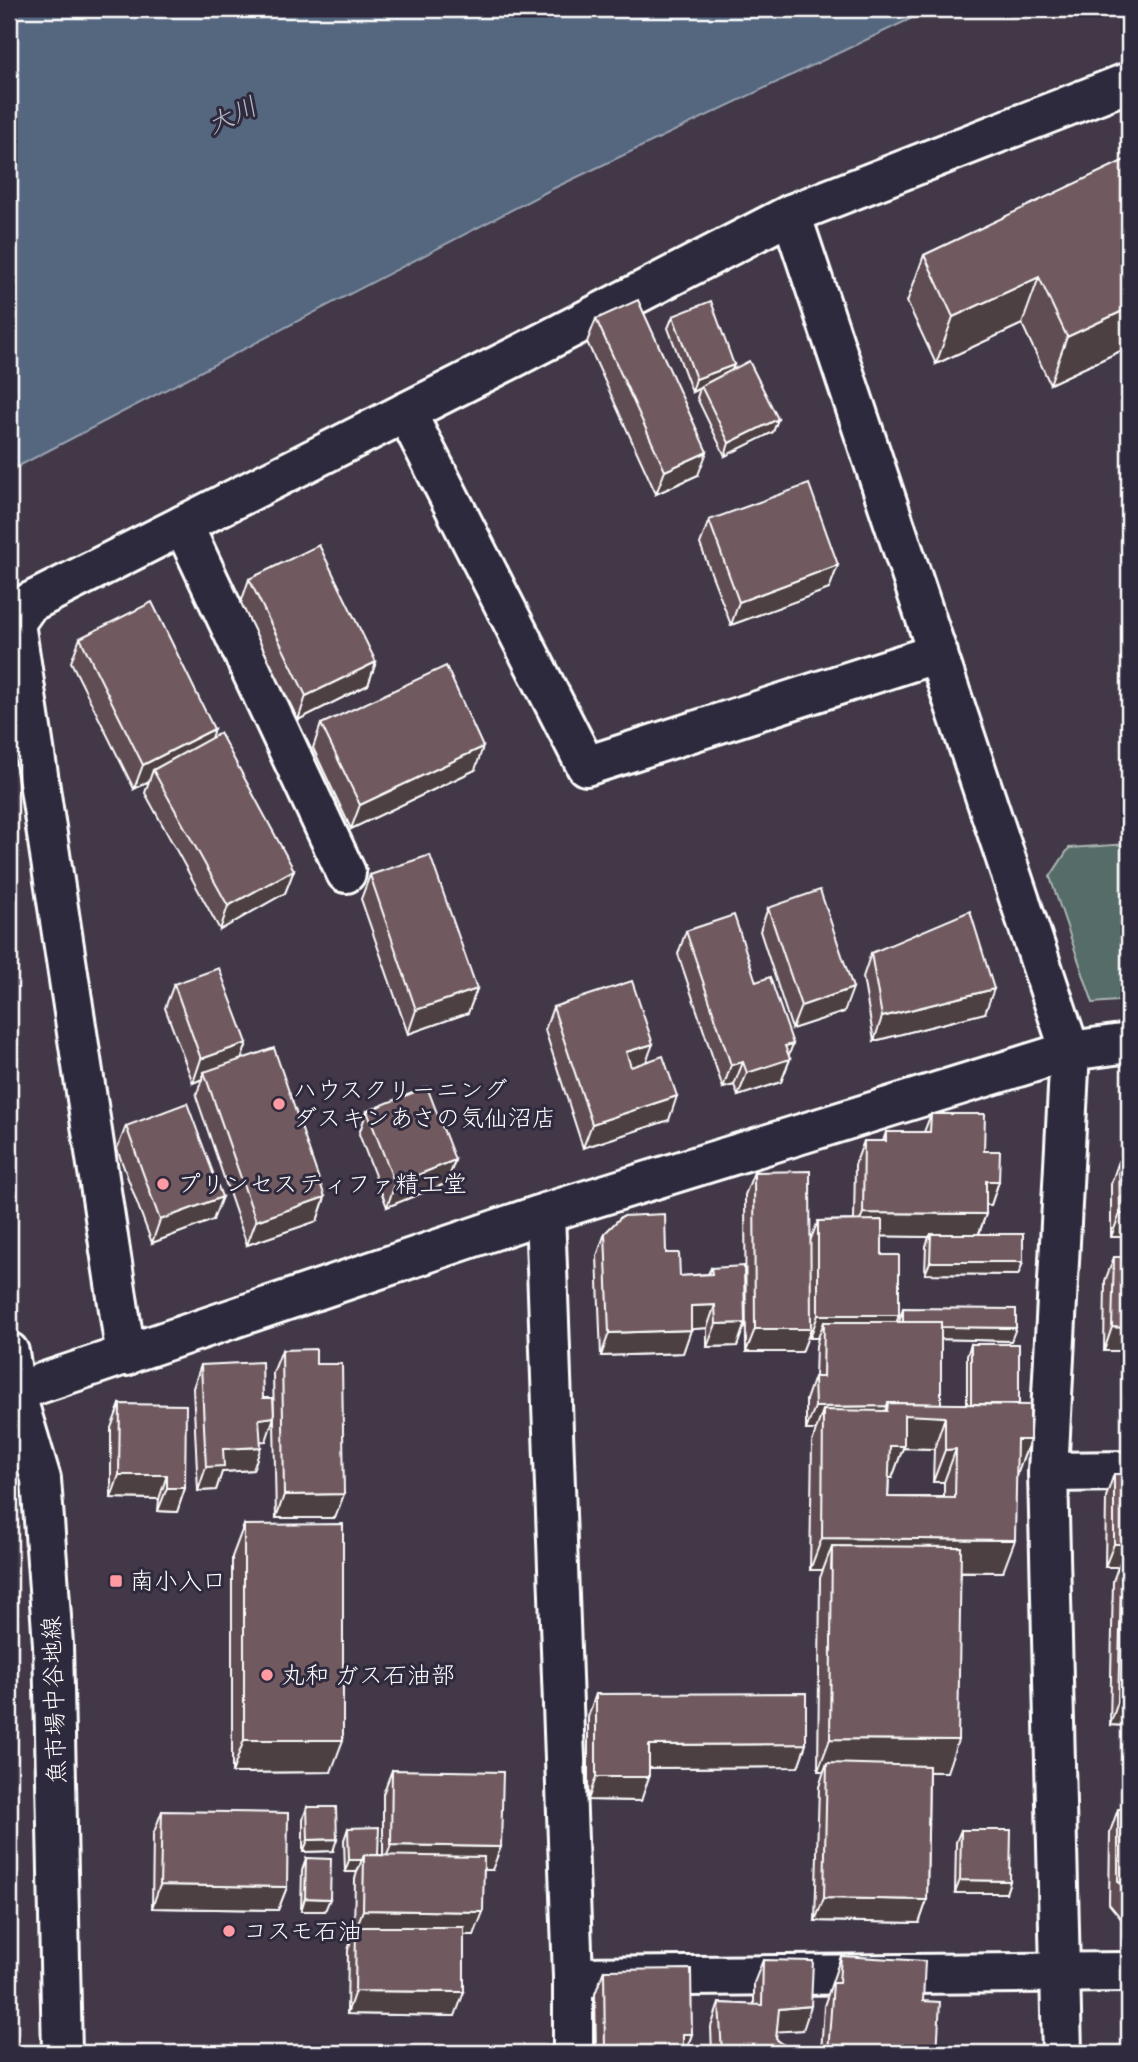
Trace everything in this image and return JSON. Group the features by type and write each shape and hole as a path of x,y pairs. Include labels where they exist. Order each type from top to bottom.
{"street":[{"path":"126,1356 15,623 29,603 791,214 1129,82"},
{"path":"791,214 1070,1051 1048,1472 1062,2053"},
{"path":"406,412 586,766 938,653"},
{"path":"183,525 346,873"},
{"path":"12,1393 545,1213 1070,1051 1129,1043"},
{"path":"545,1213 573,1977 573,2053"},
{"name":"魚市場中谷地線","path":"9,1352 12,1393 41,1479 52,1630 62,2053"},
{"path":"1048,1472 1129,1471"},
{"path":"573,1977 1129,1972"}],"green space":[{"path":"1129,844 1129,1000 1093,1003 1050,877 1069,848"}],"water":[{"name":"大川","path":"9,9 931,9 550,190 9,471"}],"building":[{"path":"1129,158 1129,308 1067,337 1039,277 953,317 924,255"},
{"path":"638,300 707,452 665,471 596,319"},
{"path":"711,301 734,365 696,379 673,316"},
{"path":"749,361 778,419 729,443 701,386"},
{"path":"809,484 838,565 739,602 709,520"},
{"path":"319,545 376,662 306,696 249,579"},
{"path":"152,602 214,729 143,765 80,638"},
{"path":"446,666 483,747 360,805 321,724"},
{"path":"220,733 294,870 228,906 153,770"},
{"path":"430,855 477,989 416,1010 370,875"},
{"path":"820,890 853,988 801,1006 768,908"},
{"path":"970,911 994,989 882,1017 871,953"},
{"path":"734,915 756,982 770,977 793,1044 785,1046 790,1059 747,1073 743,1062 731,1065 686,931"},
{"path":"219,968 247,1043 201,1059 174,984"},
{"path":"632,981 653,1044 626,1052 631,1067 663,1056 677,1096 592,1124 553,1007"},
{"path":"274,1048 325,1197 256,1221 204,1072"},
{"path":"427,1087 455,1160 395,1184 367,1111"},
{"path":"187,1103 222,1197 160,1220 126,1126"},
{"path":"931,1114 985,1114 984,1151 1000,1151 999,1181 986,1181 986,1214 863,1213 864,1141 886,1141 886,1132 930,1132"},
{"path":"1119,1161 1129,1161 1129,1214 1120,1214"},
{"path":"810,1171 811,1329 755,1329 754,1172"},
{"path":"665,1214 666,1253 679,1253 680,1276 712,1274 711,1268 744,1266 745,1323 716,1324 715,1305 691,1306 691,1330 609,1333 605,1233 622,1216"},
{"path":"882,1220 882,1255 899,1255 899,1315 818,1315 818,1221"},
{"path":"931,1234 1023,1234 1023,1262 930,1262"},
{"path":"1114,1257 1129,1257 1129,1328 1112,1327"},
{"path":"903,1308 1016,1309 1016,1328 941,1327 941,1322 903,1322"},
{"path":"824,1322 941,1322 941,1404 888,1403 887,1406 815,1407 814,1377 823,1377"},
{"path":"971,1344 1019,1344 1019,1404 971,1404"},
{"path":"316,1349 316,1364 342,1364 344,1494 284,1495 282,1350"},
{"path":"262,1362 263,1398 273,1398 274,1417 259,1419 261,1447 223,1449 224,1466 206,1467 201,1365"},
{"path":"888,1403 1030,1405 1030,1440 1017,1440 1015,1540 822,1538 823,1410 887,1411","holes":["904,1415 945,1417 945,1450 956,1449 955,1498 888,1497 890,1446 904,1446"]},
{"path":"120,1404 186,1405 185,1488 167,1488 167,1475 119,1475"},
{"path":"1114,1474 1129,1474 1129,1544 1114,1544"},
{"path":"343,1524 343,1740 244,1740 244,1525"},
{"path":"832,1546 961,1547 958,1740 830,1739"},
{"path":"1122,1557 1129,1557 1129,1702 1118,1702"},
{"path":"806,1693 806,1744 649,1745 649,1777 596,1777 596,1694"},
{"path":"827,1763 929,1766 927,1900 824,1898"},
{"path":"392,1770 503,1772 501,1847 391,1845"},
{"path":"307,1807 336,1807 337,1839 308,1840"},
{"path":"1118,1809 1129,1809 1129,1894 1118,1881"},
{"path":"162,1811 288,1813 287,1887 160,1885"},
{"path":"379,1827 378,1855 364,1855 362,1860 349,1860 348,1828"},
{"path":"961,1830 1011,1830 1010,1881 960,1880"},
{"path":"364,1855 484,1857 483,1912 363,1910"},
{"path":"306,1858 331,1859 330,1899 305,1898"},
{"path":"356,1927 464,1927 464,1992 355,1991"},
{"path":"841,1956 925,1961 923,2001 940,2002 937,2053 828,2053 833,1983 839,1983"},
{"path":"763,1960 813,1961 811,2006 779,2009 776,2039 795,2053 722,2053 719,2003 762,2005"},
{"path":"691,1969 692,2034 683,2034 683,2053 605,2053 604,1970"}],"place":[{"name":"ハウスクリーニング ダスキンあさの気仙沼店","path":"279,1104"},
{"name":"プリンセスティファ精工堂","path":"163,1184"},
{"name":"南小入口","path":"116,1581"},
{"name":"丸和 ガス石油部","path":"267,1675"},
{"name":"コスモ石油","path":"229,1931"}]}
